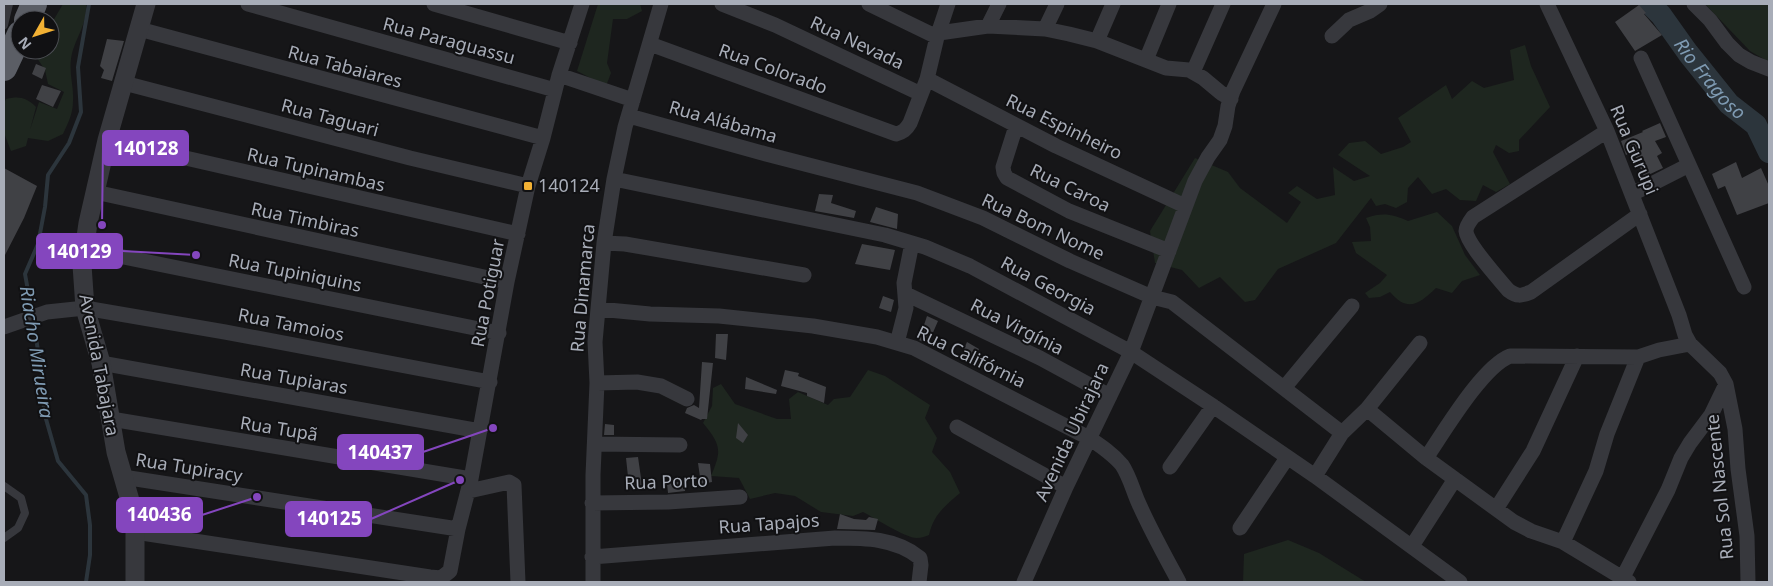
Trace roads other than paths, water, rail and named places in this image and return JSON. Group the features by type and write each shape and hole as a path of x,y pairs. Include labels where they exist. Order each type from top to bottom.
{"highway":[{"path":"4,68 10,55"}],"street":[{"name":"Avenida Tabajara","path":"135,582 135,532 130,504 116,452 101,363 85,308 82,265 95,192 107,140 146,4"},
{"name":"Rua Paraguassu","path":"248,4 557,83 633,100"},
{"path":"434,4 570,43"},
{"name":"Rua Potiguar","path":"135,532 430,577 441,578 450,571 458,528 470,485 507,282 528,186 582,4"},
{"name":"Rua Dinamarca","path":"593,582 592,503 597,382 595,358 604,243 614,179 629,116 661,4"},
{"name":"Rua Nevada","path":"722,4 775,25 921,94"},
{"path":"869,4 938,35 988,26 1045,29 1097,41 1166,68 1193,72 1231,99"},
{"path":"921,94 927,80 948,4"},
{"path":"988,26 999,4"},
{"path":"1045,29 1057,4"},
{"path":"1097,41 1113,4"},
{"path":"1146,60 1169,4"},
{"path":"1193,72 1223,4"},
{"name":"Avenida Ubirajara","path":"1024,582 1066,487 1131,352 1185,206 1208,156 1220,140 1231,99 1243,68 1274,4"},
{"path":"1332,36 1349,20 1370,11 1380,4"},
{"name":"Rua Gurupi","path":"1547,4 1607,131 1679,315"},
{"path":"1694,4 1739,55 1769,69"},
{"name":"Rua Tabaiares","path":"139,30 543,138"},
{"name":"Rua Colorado","path":"650,44 896,134 906,130 921,94"},
{"path":"1641,58 1744,287"},
{"name":"Rua Espinheiro","path":"927,80 1088,162 1185,206"},
{"name":"Rua Taguari","path":"124,83 410,158 528,186"},
{"name":"Rua Alábama","path":"629,116 917,193"},
{"name":"Rua Caroa","path":"1016,126 1003,167 1007,178 1069,211 1169,251"},
{"path":"1607,131 1473,217 1467,225 1466,232 1470,242 1508,290 1514,295 1521,296 1531,292 1640,214"},
{"name":"Rua Tupinambas","path":"107,140 518,234"},
{"path":"1632,194 1689,166"},
{"name":"Rua Georgia","path":"614,179 885,235 970,266 1131,352 1315,476 1460,582"},
{"name":"Rua Timbiras","path":"95,192 507,282"},
{"name":"Rua Bom Nome","path":"917,193 982,218 1070,262 1152,297 1172,302 1342,433"},
{"path":"604,243 625,244 804,275"},
{"path":"897,343 904,319 906,294 904,283 912,244"},
{"name":"Rua Tupiniquins","path":"84,249 499,333"},
{"name":"Rua Virgínia","path":"906,294 1040,358 1110,396"},
{"path":"1284,388 1352,306"},
{"name":"Rua Tamoios","path":"4,327 47,312 85,308 225,332 490,382"},
{"name":"Rua Califórnia","path":"598,308 650,314 719,316 813,326 877,337 914,348 1089,438 1107,450 1122,465 1131,482 1138,502 1179,582"},
{"name":"Rua Sol Nascente","path":"1679,315 1690,344 1720,373 1726,384 1735,430 1747,536 1748,582"},
{"path":"1315,476 1342,433 1367,409 1420,343"},
{"path":"1426,458 1470,395 1502,359 1510,356 1638,356 1690,344"},
{"path":"1496,509 1533,451 1577,356"},
{"path":"1562,542 1596,471 1606,434 1638,356"},
{"name":"Rua Tupiaras","path":"101,363 480,431"},
{"path":"597,382 637,382 661,386 688,399"},
{"path":"1367,409 1426,458 1496,509 1531,531 1562,542 1626,580 1681,458 1711,415 1726,384"},
{"path":"1170,467 1213,406"},
{"name":"Rua Tupã","path":"111,419 470,485"},
{"path":"957,427 1066,487"},
{"path":"595,444 680,445"},
{"path":"1240,528 1287,458"},
{"name":"Rua Tupiracy","path":"123,477 458,528"},
{"path":"1412,546 1455,479"},
{"path":"470,485 509,482 514,485 518,582"},
{"name":"Rua Porto","path":"592,503 668,502 740,497"},
{"name":"Rua Tapajos","path":"592,557 835,538 867,538 901,546 920,558 919,582"}],"lane":[{"path":"4,7 7,4"},
{"path":"4,24 7,4"},
{"path":"4,486 21,498 25,513 18,528 4,538"}],"waterway":[{"name":"Riacho Mirueira","path":"32,313 25,274 38,244 45,207 48,175 69,143 81,112 78,67 89,4"},
{"name":"Rio Fragoso","path":"1650,4 1661,15 1688,53 1729,104 1756,125 1769,152"},
{"path":"1756,125 1769,133"},
{"name":"Riacho Mirueira","path":"33,320 43,381 44,412 58,461 86,495 90,525 90,555 86,582"}],"place":[{"name":"140124","path":"528,186"},
{"name":"140128","path":"102,225"},
{"name":"140129","path":"196,255"},
{"name":"140437","path":"493,428"},
{"name":"140125","path":"460,480"},
{"name":"140436","path":"257,497"}]}
